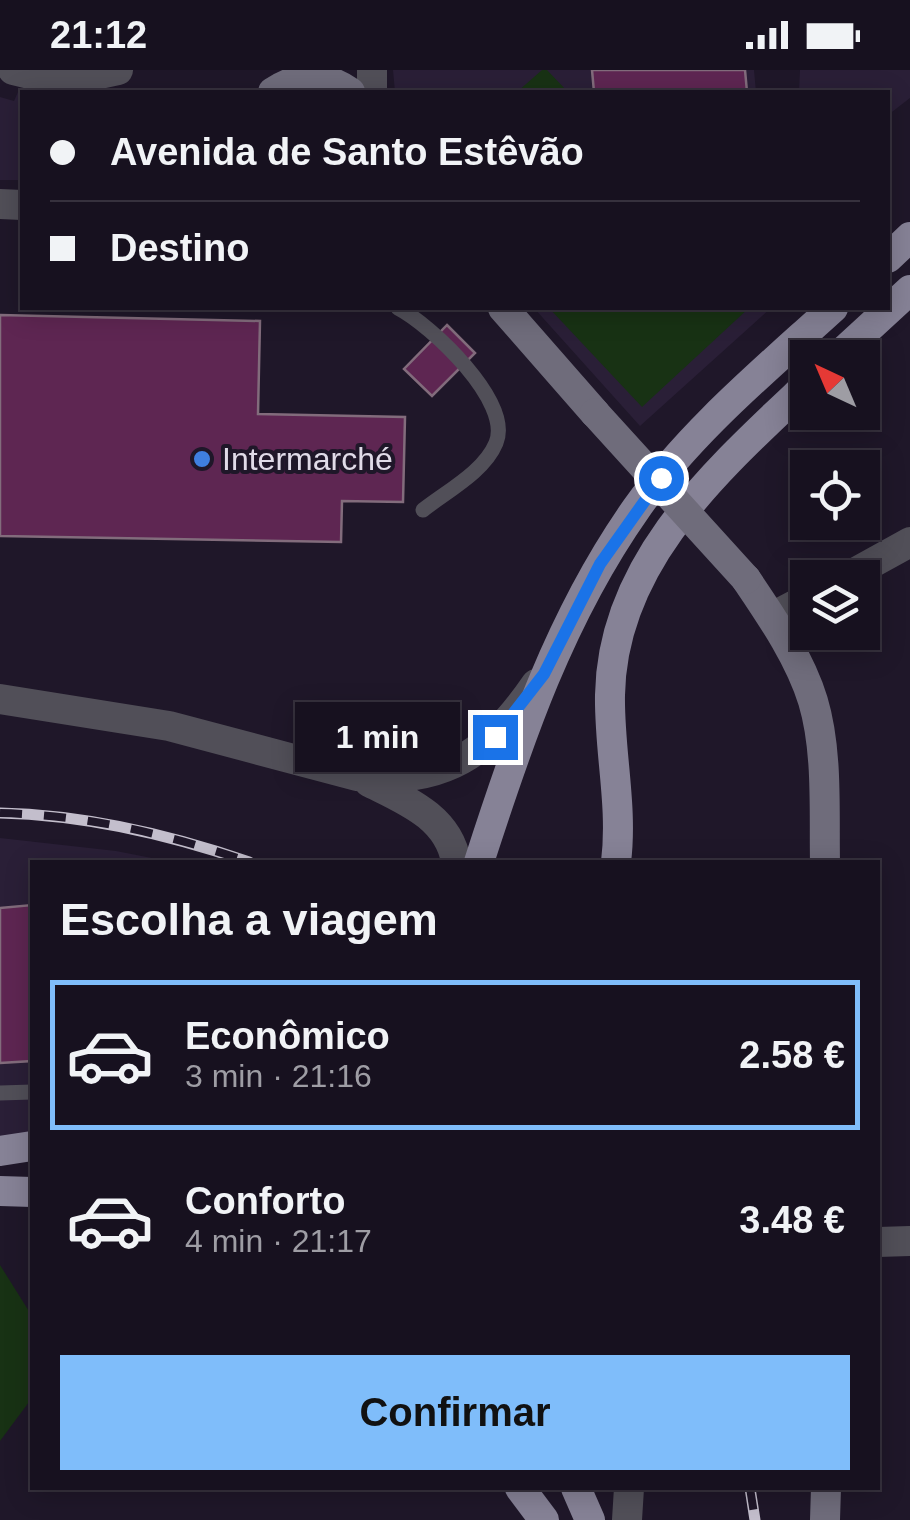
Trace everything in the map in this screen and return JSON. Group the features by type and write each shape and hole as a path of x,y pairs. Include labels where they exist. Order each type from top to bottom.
{"main road":[{"path":"277,90 313,74 346,90"},
{"path":"890,256 910,237"},
{"path":"890,308 910,290"},
{"path":"505,310 746,579 772,617 813,701 824,788 824,860"},
{"path":"479,860 544,674 572,612 637,507 684,449 831,310"},
{"path":"856,340 888,310"},
{"path":"616,860 619,814 610,699 623,608 638,578 700,492 790,402"},
{"path":"0,1152 30,1146"},
{"path":"0,1191 30,1192"},
{"path":"522,1490 544,1520"},
{"path":"577,1490 590,1520"},
{"path":"826,1490 826,1520"}],"street":[{"path":"13,70 62,82 118,70"},
{"path":"878,560 910,542"},
{"path":"772,617 790,608"},
{"path":"357,776 423,776 464,760 504,726 544,674"},
{"path":"0,699 169,726 357,776 427,812 444,832 455,860"},
{"path":"880,1242 910,1241"},
{"path":"627,1520 629,1490"}],"lane":[{"path":"402,310 422,320 482,388 499,418 498,440 486,460 423,510"},
{"path":"0,1094 30,1092"}],"shaded area":[{"path":"393,70 754,70 756,90 395,90"},
{"path":"800,70 910,70 910,98 890,113 890,90 799,90"},
{"path":"20,92 20,180 0,180 0,97 14,101"},
{"path":"536,310 769,310 640,426"},
{"path":"0,838 162,860 30,860 30,1143 0,1142"}],"green space":[{"path":"547,70 566,90 519,90"},
{"path":"551,310 747,310 642,407"},
{"path":"0,1265 30,1313 30,1401 0,1441"}],"building":[{"path":"592,70 745,70 747,90 594,90"},
{"name":"Intermarché","path":"0,315 260,321 258,414 405,417 403,502 342,501 341,542 0,536"},
{"path":"447,325 475,353 432,396 404,369"},
{"path":"30,905 30,1061 0,1063 0,908"}],"railway":[{"path":"0,813 126,828 243,860"},
{"path":"750,1490 755,1520"}],"place":[{"name":"Intermarché","path":"202,459"}],"route":[{"path":"495,737 544,674 572,612 600,564 661,478"}]}
